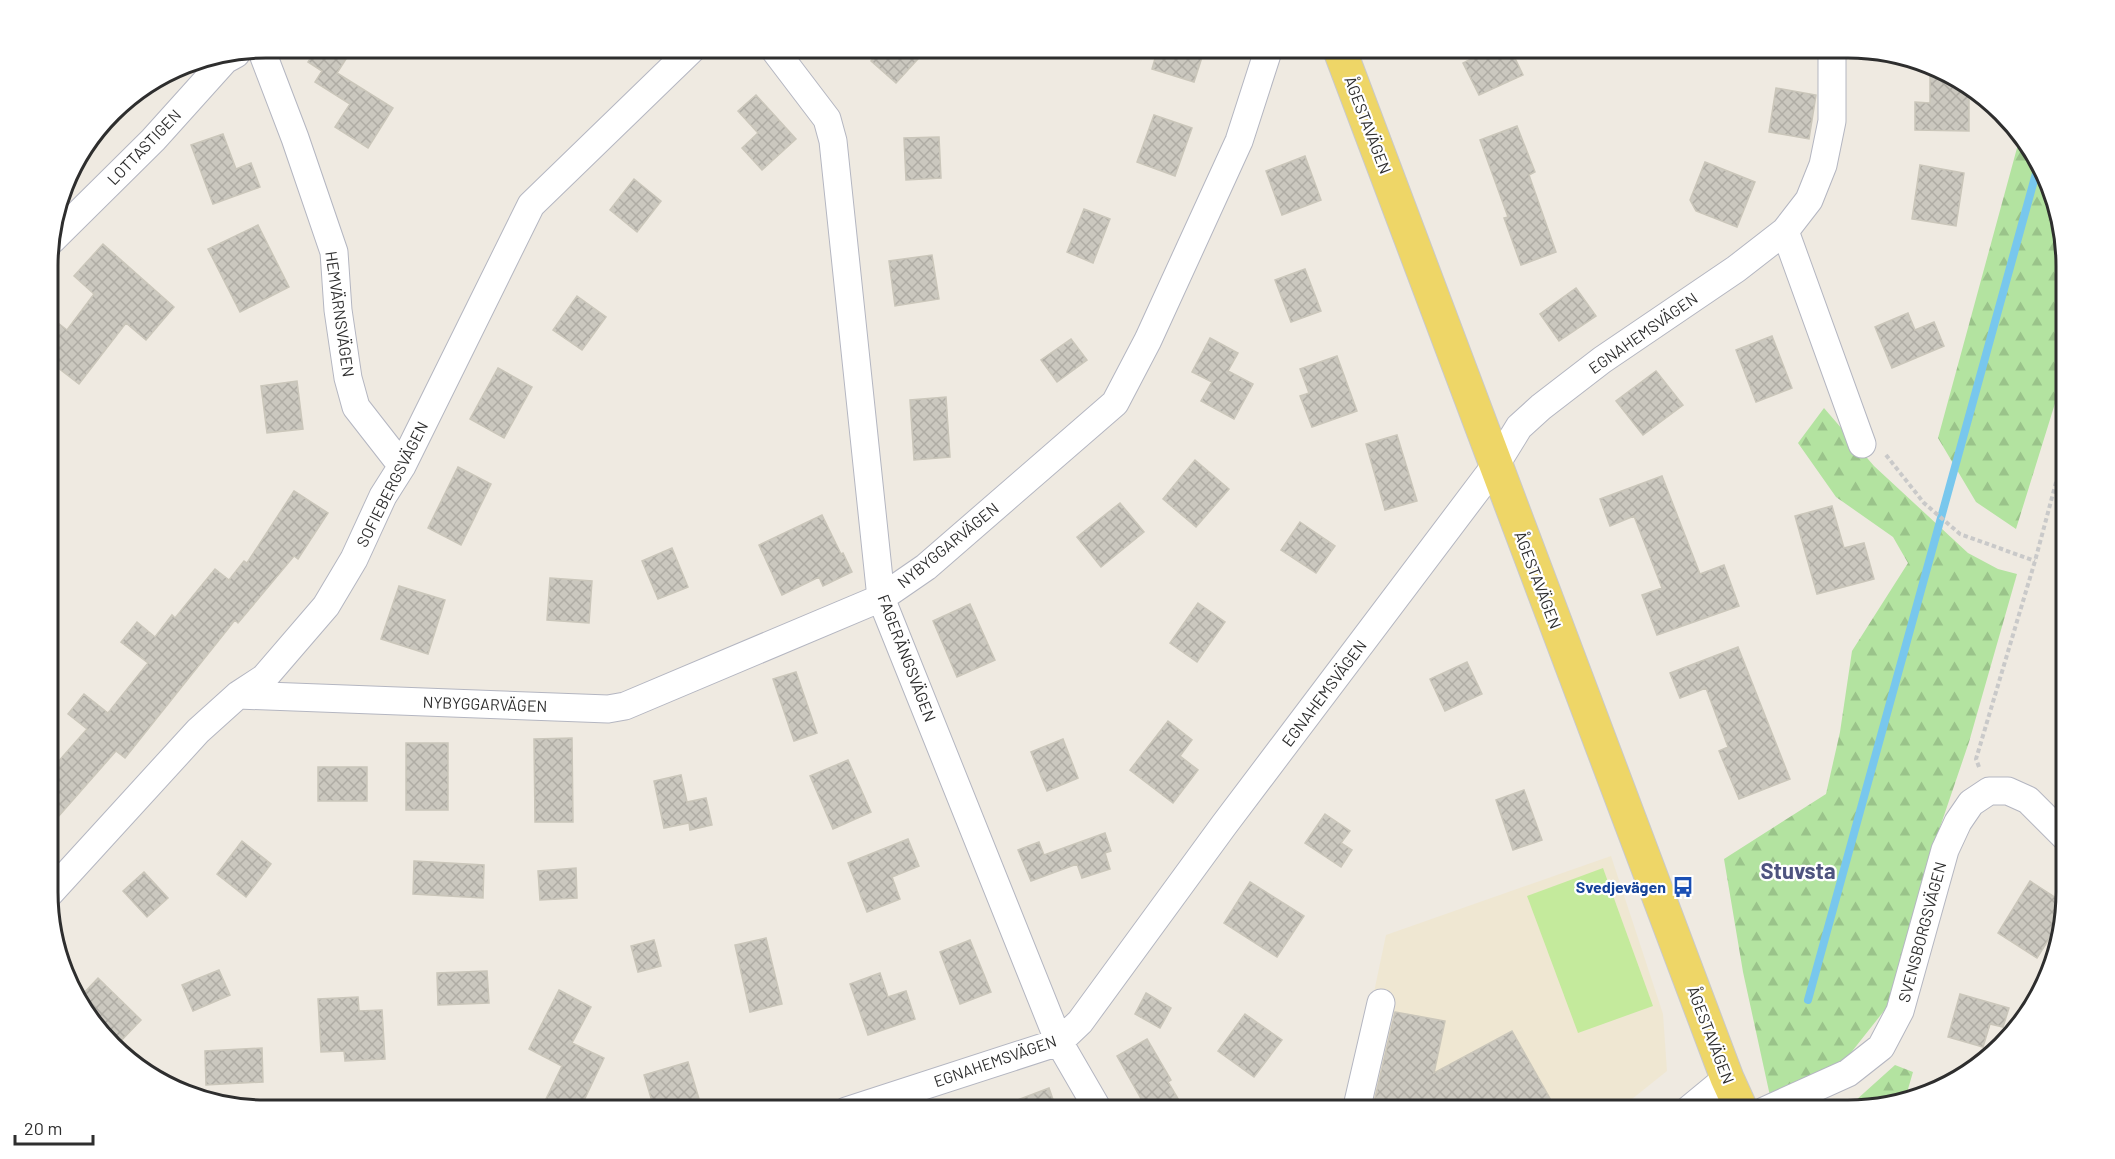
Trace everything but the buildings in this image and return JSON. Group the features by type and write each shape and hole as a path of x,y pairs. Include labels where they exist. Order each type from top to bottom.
{"main road":[{"name":"ÅGESTAVÄGEN","path":"1343,58 1726,1078 1737,1100"}],"street":[{"name":"HEMVÄRNSVÄGEN","path":"265,58 334,252 338,310 348,378 356,407 402,466"},
{"name":"SOFIEBERGSVÄGEN","path":"58,884 198,731 238,695 264,678 326,606 354,559 383,496 402,466 531,204 683,58"},
{"name":"FAGERÄNGSVÄGEN","path":"781,58 827,119 833,141 881,598 1059,1041 1093,1100"},
{"name":"NYBYGGARVÄGEN","path":"238,695 608,709 625,706 881,598 926,567 1115,403 1148,340 1239,141 1266,58"},
{"name":"EGNAHEMSVÄGEN","path":"879,1100 1059,1041 1080,1022 1224,825 1495,466 1519,426 1602,360 1736,269 1785,231 1809,200 1823,165 1832,121 1832,58"},
{"name":"LOTTASTIGEN","path":"62,230 153,140 221,64"},
{"path":"1785,231 1871,446"},
{"path":"1989,791 2008,791 2028,800 2056,828"},
{"name":"SVENSBORGSVÄGEN","path":"1788,1100 1848,1073 1881,1047 1900,1011 1945,850 1958,822 1971,802 1989,791"},
{"path":"1359,1100 1381,1003"},
{"path":"1700,1100 1726,1078"}],"path":[{"path":"1871,446 1924,503 1960,534 2035,561"},
{"path":"1989,791 1976,759 2056,483"}],"shaded area":[{"path":"1611,856 1663,1014 1667,1071 1631,1100 1351,1100 1386,935"}],"green space":[{"path":"2017,146 2035,175 2045,200 2055,240 2056,400 2016,529 1976,502 1938,438"},
{"path":"1824,408 1874,466 1968,553 1998,569 2017,574 1969,742 1935,842 1895,997 1842,1064 1770,1096 1743,972 1724,859 1826,794 1840,732 1852,651 1908,563 1893,537 1836,497 1798,443"},
{"path":"1603,868 1653,1006 1578,1033 1527,896"},
{"path":"1895,1065 1913,1072 1907,1091 1856,1100"}],"waterway":[{"path":"1808,1000 2035,176"}],"place":[{"name":"Svedjevägen","path":"1683,887"}],"district":[{"name":"Stuvsta","path":"1798,871"}]}
